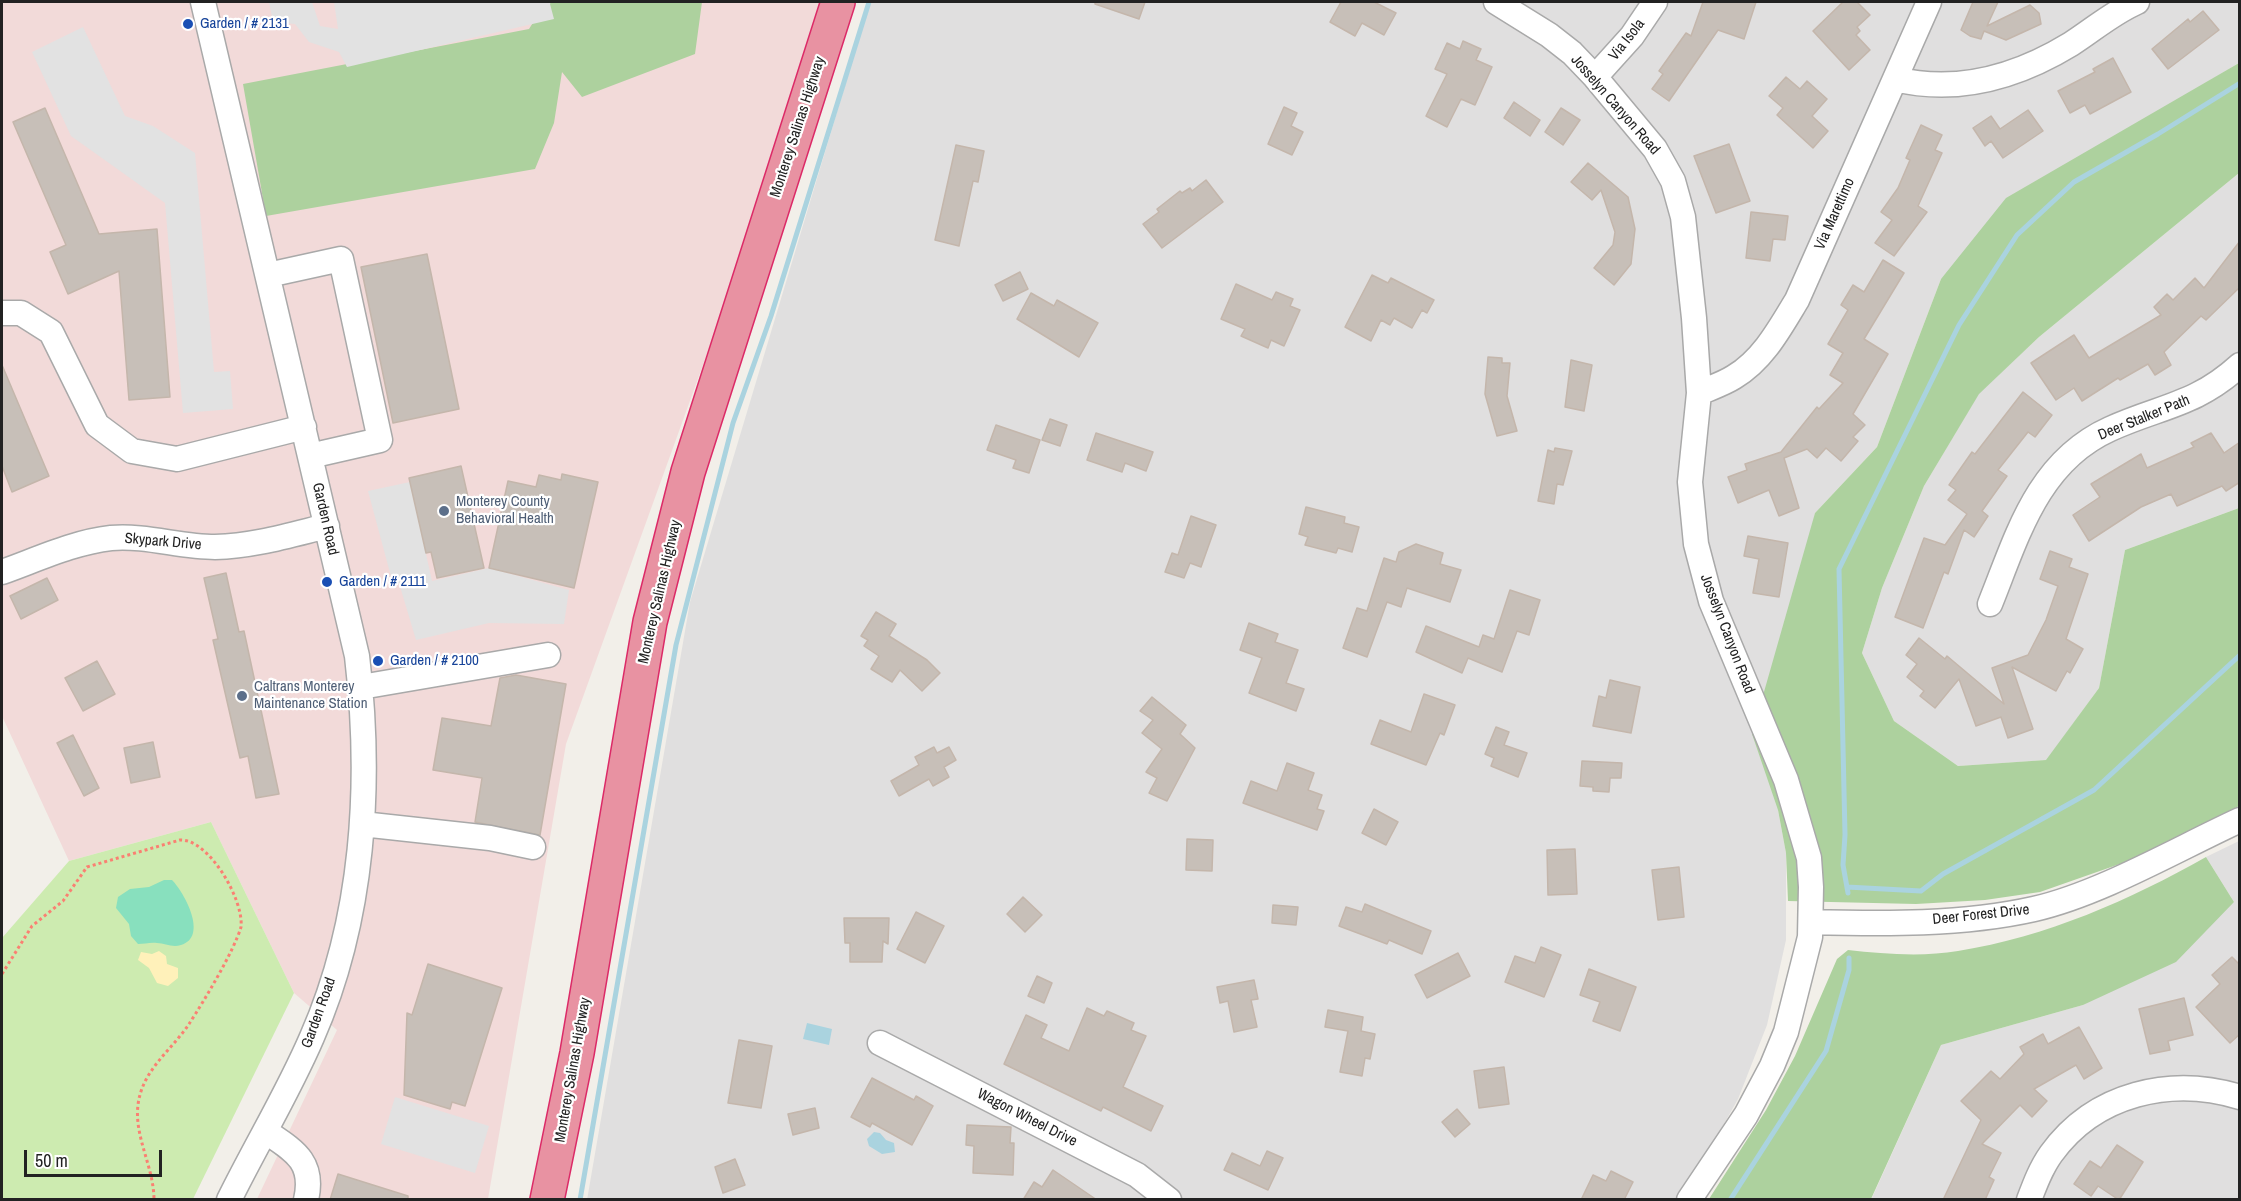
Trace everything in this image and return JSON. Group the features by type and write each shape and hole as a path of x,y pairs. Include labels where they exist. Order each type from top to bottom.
{"highway":[{"name":"Monterey Salinas Highway","path":"548,1200 577,1053 650,622 688,472 838,2"}],"street":[{"name":"Garden Road","path":"203,2 357,656 366,760 362,824 350,908 338,961 313,1035 229,1200"},
{"name":"Josselyn Canyon Road","path":"1496,2 1549,35 1595,76 1655,149 1667,167 1679,197 1694,318 1699,393 1690,482 1696,544 1711,602 1794,804 1809,858 1811,922 1799,984 1786,1032 1772,1066 1746,1115 1689,1200"},
{"name":"Via Isola","path":"1595,76 1625,45 1655,2"},
{"name":"Via Marettimo","path":"1699,393 1735,377 1776,336 1797,300 1929,2"},
{"path":"1895,79 1928,86 1958,85 2016,71 2055,53 2137,2"},
{"path":"268,275 341,259 380,440 310,456"},
{"path":"2,313 21,313 51,332 97,424 132,451 177,459 304,427"},
{"name":"Deer Stalker Path","path":"1990,604 2035,495 2060,464 2078,449 2110,429 2196,397 2240,366"},
{"name":"Skypark Drive","path":"2,572 57,552 108,539 154,539 212,547 248,545 327,526"},
{"path":"361,687 548,655"},
{"name":"Deer Forest Drive","path":"1811,922 1938,920 2035,909 2069,899 2104,884 2240,820"},
{"path":"362,824 490,838 533,847"},
{"name":"Wagon Wheel Drive","path":"880,1043 1137,1175 1169,1200"},
{"path":"2029,1200 2051,1154 2080,1125 2116,1103 2134,1095 2174,1087 2204,1088 2240,1097"},
{"path":"265,1131 297,1154 306,1167 309,1187 306,1200"}],"path":[{"path":"2,974 32,926 63,901 87,867 180,840 193,842 212,860 242,909 241,927 189,1024 150,1071 142,1087 137,1122 151,1172 154,1200"}],"shaded area":[{"path":"2,2 834,2 566,744 488,1199 257,1199 337,1030 294,993 211,822 69,861 2,716"},
{"path":"269,2 312,2 320,26 338,29 334,2 551,2 554,19 347,67 339,52 309,42 295,24 273,22"},
{"path":"870,2 2239,2 2239,63 2152,115 1941,279 1877,447 1815,513 1778,810 1786,853 1786,940 1767,1025 1738,1099 1711,1147 1675,1199 587,1200 690,602"},
{"path":"83,27 125,116 153,126 195,153 214,372 230,371 233,409 183,413 165,203 71,136 32,52"},
{"path":"2239,173 2239,508 2125,550 2099,688 2047,760 1958,766 1894,721 1862,653 1882,588 1924,486 1979,393 2039,337"},
{"path":"410,482 432,581 489,568 569,590 564,624 489,623 416,640 399,583 393,584 368,491"},
{"path":"2239,841 2239,1199 1871,1200 1941,1045 2083,1005 2234,902 2206,857"},
{"path":"395,1097 489,1126 475,1173 381,1144"}],"green space":[{"path":"546,2 702,2 695,54 582,97 562,72 554,123 535,169 266,216 243,84 529,29"},
{"path":"2239,63 2239,173 2039,337 1979,394 1924,486 1882,588 1862,653 1894,721 1958,766 2046,760 2099,688 2125,550 2239,508 2239,806 2134,859 2040,892 1985,900 1916,904 1788,901 1786,853 1778,810 1752,734 1815,513 1877,447 1941,279 2006,198"},
{"path":"211,822 294,993 193,1199 2,1199 2,938 69,861"},
{"path":"2206,857 2234,902 2176,962 2083,1005 1941,1045 1871,1199 1709,1199 1766,1110 1795,1056 1837,959 1848,950 1889,954 1931,954 1991,945 2086,915 2148,888"},
{"path":"164,880 172,880 188,904 194,924 193,933 189,940 178,946 160,943 138,944 131,936 129,924 116,908 118,897 130,889 149,887"}],"sand":[{"path":"159,951 166,956 167,964 178,968 178,978 168,986 157,983 149,968 138,960 141,952 152,954"}],"water":[{"path":"807,1023 832,1029 829,1045 803,1039"},
{"path":"874,1132 880,1133 886,1140 894,1143 895,1152 882,1154 869,1146 867,1139"}],"building":[{"path":"1095,2 1145,2 1139,19 1095,4"},
{"path":"1341,2 1374,2 1396,13 1384,35 1362,23 1355,36 1330,22"},
{"path":"1703,2 1756,2 1744,39 1718,30 1669,101 1652,89 1663,74 1659,71 1686,33 1691,36"},
{"path":"1843,2 1857,2 1870,15 1857,27 1860,31 1856,35 1870,50 1849,70 1813,31"},
{"path":"1973,2 1998,2 1987,26 2030,5 2039,13 2041,24 2006,40 1984,31 1981,39 1970,36 1961,30"},
{"path":"2203,11 2219,30 2168,69 2152,49 2188,19 2190,22"},
{"path":"1463,41 1481,49 1476,60 1492,67 1475,105 1461,99 1447,127 1426,116 1447,74 1435,69 1447,43 1460,49"},
{"path":"2113,58 2131,92 2090,114 2085,105 2070,113 2058,91 2095,72 2093,69"},
{"path":"1786,77 1800,89 1807,81 1827,99 1812,116 1828,131 1813,148 1777,115 1783,108 1769,96"},
{"path":"1514,102 1540,120 1530,136 1504,118"},
{"path":"1284,107 1297,113 1291,126 1303,132 1292,155 1268,144"},
{"path":"45,108 99,234 157,229 170,397 129,400 119,271 68,294 50,252 66,245 13,122"},
{"path":"1561,108 1580,120 1563,145 1545,132"},
{"path":"2028,110 2043,131 2003,158 1991,141 1985,146 1973,128 1991,116 2000,129"},
{"path":"1921,125 1942,135 1935,150 1942,153 1918,206 1927,212 1894,256 1875,243 1892,220 1881,212 1898,188 1910,160 1906,158"},
{"path":"1729,144 1750,201 1716,213 1694,156"},
{"path":"956,145 984,151 978,182 973,181 959,246 935,240"},
{"path":"1588,163 1628,197 1635,229 1631,264 1614,285 1594,268 1613,245 1615,232 1601,190 1592,200 1571,182"},
{"path":"1206,180 1223,202 1162,248 1143,224 1159,212 1157,209 1180,191 1182,193 1190,188 1192,191"},
{"path":"1751,212 1788,216 1785,240 1773,239 1770,261 1746,258"},
{"path":"2240,241 2240,287 2206,320 2201,316 2164,352 2171,365 2155,375 2148,364 2120,380 2118,378 2082,401 2074,388 2056,400 2031,363 2074,335 2089,358 2161,315 2154,307 2167,294 2173,300 2195,278 2204,288"},
{"path":"427,254 459,409 393,423 361,267"},
{"path":"1883,260 1904,273 1864,339 1888,354 1853,414 1865,425 1853,437 1858,441 1841,461 1826,448 1817,458 1807,449 1784,458 1799,508 1779,516 1769,490 1738,503 1728,477 1747,470 1745,464 1781,452 1817,407 1819,409 1843,383 1830,375 1843,353 1828,344 1848,310 1841,305 1853,285 1864,292"},
{"path":"1020,272 1028,289 1003,301 995,285"},
{"path":"1372,275 1388,283 1391,278 1434,300 1427,313 1422,310 1412,328 1394,318 1390,325 1381,320 1371,341 1345,327"},
{"path":"1236,284 1272,300 1276,292 1293,299 1290,306 1300,310 1284,346 1271,340 1268,348 1241,336 1245,329 1221,319"},
{"path":"1031,293 1054,306 1057,300 1098,323 1079,357 1017,319"},
{"path":"1488,357 1502,358 1502,363 1510,363 1507,396 1517,431 1497,436 1485,394"},
{"path":"1571,360 1592,365 1584,411 1565,407"},
{"path":"2,365 49,476 12,492 2,466"},
{"path":"2023,392 2052,415 2035,437 2028,432 1998,470 2007,476 1982,511 1988,516 1974,537 1964,530 1948,574 1944,572 1923,628 1895,617 1924,538 1945,545 1967,514 1948,500 1956,490 1949,485 1972,452 1975,454"},
{"path":"1050,419 1067,425 1060,446 1042,440"},
{"path":"996,425 1040,440 1029,473 1013,468 1016,460 987,450"},
{"path":"1096,433 1153,452 1146,471 1125,463 1122,472 1087,460"},
{"path":"2211,433 2224,453 2240,442 2240,482 2226,491 2222,486 2177,506 2171,494 2141,507 2089,541 2073,515 2100,497 2091,484 2141,454 2147,468 2194,447 2191,443"},
{"path":"1555,448 1572,451 1563,485 1557,484 1554,504 1538,501 1548,450 1554,452"},
{"name":"Monterey County Behavioral Health","path":"461,466 484,568 437,578 431,552 426,553 409,478"},
{"path":"562,474 598,482 574,588 489,568 508,481 536,487 539,475 561,480"},
{"path":"1306,507 1345,517 1344,523 1359,527 1352,552 1338,548 1336,553 1305,545 1308,537 1299,534"},
{"path":"1191,516 1216,525 1201,567 1190,563 1184,578 1165,572 1172,553 1178,555"},
{"path":"1748,536 1788,543 1779,597 1753,593 1759,559 1744,556"},
{"path":"1416,544 1443,553 1440,564 1461,570 1450,602 1407,588 1401,607 1387,602 1367,657 1343,648 1357,608 1367,611 1384,558 1396,562 1399,552"},
{"path":"2050,551 2072,559 2069,567 2088,574 2066,639 2083,649 2070,673 2067,671 2056,691 2012,667 2033,729 2008,738 2001,717 1976,726 1959,679 1935,708 1920,696 1924,691 1907,677 1917,664 1906,655 1919,638 1945,659 1947,656 2004,704 1992,668 2028,655 2046,620 2058,586 2040,579"},
{"name":"Caltrans Monterey Maintenance Station","path":"226,573 239,632 244,631 279,794 256,798 248,756 240,758 213,640 218,639 204,578"},
{"path":"47,578 58,600 21,619 10,596"},
{"path":"1510,590 1540,600 1529,635 1517,631 1502,672 1468,658 1462,673 1416,652 1426,626 1479,647 1483,635 1494,639"},
{"path":"876,612 896,624 889,636 927,660 940,673 922,691 900,670 892,682 871,669 879,656 864,646 868,640 861,636"},
{"path":"1249,623 1278,634 1275,642 1298,650 1286,683 1304,689 1296,711 1249,693 1262,658 1240,650"},
{"path":"97,661 115,694 83,711 65,678"},
{"path":"516,675 566,684 540,835 475,822 482,778 433,770 442,718 491,726 500,678"},
{"path":"1610,680 1640,687 1631,733 1593,726 1599,696 1606,698"},
{"path":"1424,694 1455,705 1444,735 1440,733 1426,765 1371,744 1380,720 1411,732"},
{"path":"1152,697 1186,725 1180,734 1195,748 1167,801 1149,793 1157,778 1146,772 1162,749 1142,733 1153,720 1140,711"},
{"path":"1496,727 1509,732 1504,745 1527,753 1518,777 1491,766 1494,758 1485,754"},
{"path":"73,735 99,788 84,796 57,743"},
{"path":"153,742 160,777 131,783 124,748"},
{"path":"934,747 937,753 949,747 956,760 944,767 949,777 933,786 929,779 899,796 891,781 919,765 915,757"},
{"path":"1582,761 1622,763 1621,778 1610,778 1609,792 1593,791 1593,787 1580,786"},
{"path":"1287,763 1314,773 1308,790 1322,795 1317,809 1324,811 1317,830 1243,803 1251,781 1277,791"},
{"path":"1374,809 1398,822 1386,845 1362,833"},
{"path":"1187,839 1213,840 1212,871 1186,870"},
{"path":"1575,849 1577,894 1548,895 1547,850"},
{"path":"1679,867 1684,917 1658,920 1652,870"},
{"path":"1023,897 1042,915 1025,932 1007,914"},
{"path":"1365,904 1431,931 1422,954 1389,940 1387,944 1339,926 1346,907 1362,912"},
{"path":"1273,905 1298,907 1296,925 1272,923"},
{"path":"916,912 944,926 925,963 897,949"},
{"path":"844,918 889,918 888,944 883,941 882,962 850,962 850,943 845,943"},
{"path":"1541,947 1561,955 1544,997 1505,982 1515,956 1535,963"},
{"path":"1458,953 1470,976 1427,998 1415,975"},
{"path":"2232,957 2240,965 2240,1034 2230,1043 2196,1007 2220,984 2212,975"},
{"path":"428,964 502,988 465,1106 452,1102 450,1109 404,1095 407,1013 412,1015"},
{"path":"1589,969 1636,987 1620,1031 1593,1021 1600,1002 1580,995"},
{"path":"1037,976 1052,983 1044,1003 1028,996"},
{"path":"1254,980 1258,999 1251,1000 1257,1027 1234,1032 1228,1001 1220,1003 1217,987"},
{"path":"2184,998 2193,1035 2168,1041 2170,1050 2150,1054 2139,1009"},
{"path":"1087,1008 1104,1016 1107,1011 1134,1023 1131,1030 1146,1036 1123,1087 1163,1106 1151,1131 1103,1107 1101,1111 1004,1064 1026,1015 1047,1025 1041,1038 1069,1051"},
{"path":"1328,1010 1363,1017 1361,1031 1375,1034 1370,1059 1365,1058 1362,1076 1340,1072 1348,1031 1325,1027"},
{"path":"2079,1027 2102,1068 2084,1079 2076,1065 2034,1089 2047,1101 2032,1117 2020,1105 1982,1144 2001,1153 1989,1177 1994,1180 1985,1200 1943,1200 1981,1120 1961,1101 1991,1071 2000,1079 2024,1054 2020,1047 2043,1034 2048,1044"},
{"path":"739,1040 772,1046 761,1108 728,1103"},
{"path":"1504,1067 1509,1104 1479,1108 1474,1071"},
{"path":"872,1078 914,1100 916,1096 933,1106 912,1145 872,1123 870,1127 851,1117"},
{"path":"815,1108 819,1128 793,1135 788,1114"},
{"path":"1457,1109 1470,1124 1455,1137 1442,1122"},
{"path":"967,1125 1011,1127 1010,1143 1014,1143 1013,1175 973,1173 974,1146 966,1145"},
{"path":"2117,1145 2143,1162 2119,1200 2098,1186 2091,1196 2074,1184 2090,1161 2101,1168"},
{"path":"1267,1151 1283,1158 1268,1190 1224,1170 1232,1153 1260,1166"},
{"path":"735,1159 745,1185 723,1193 715,1167"},
{"path":"1053,1170 1097,1200 1023,1200 1034,1182 1042,1187"},
{"path":"1611,1171 1633,1182 1624,1200 1581,1200 1593,1175 1606,1181"},
{"path":"338,1174 408,1196 408,1200 330,1200"}],"waterway":[{"path":"580,1200 676,645 733,423 771,316 869,2"},
{"path":"1848,893 1843,865 1845,835 1839,569 1959,325 2017,235 2074,182 2158,134 2240,83"},
{"path":"1847,887 1921,891 1943,874 2094,790 2240,655"},
{"path":"1730,1200 1826,1051 1849,970 1849,958"}],"place":[{"name":"Garden / # 2131","path":"188,24"},
{"name":"Monterey County Behavioral Health","path":"444,511"},
{"name":"Garden / # 2111","path":"327,582"},
{"name":"Garden / # 2100","path":"378,661"},
{"name":"Caltrans Monterey Maintenance Station","path":"242,696"}]}
